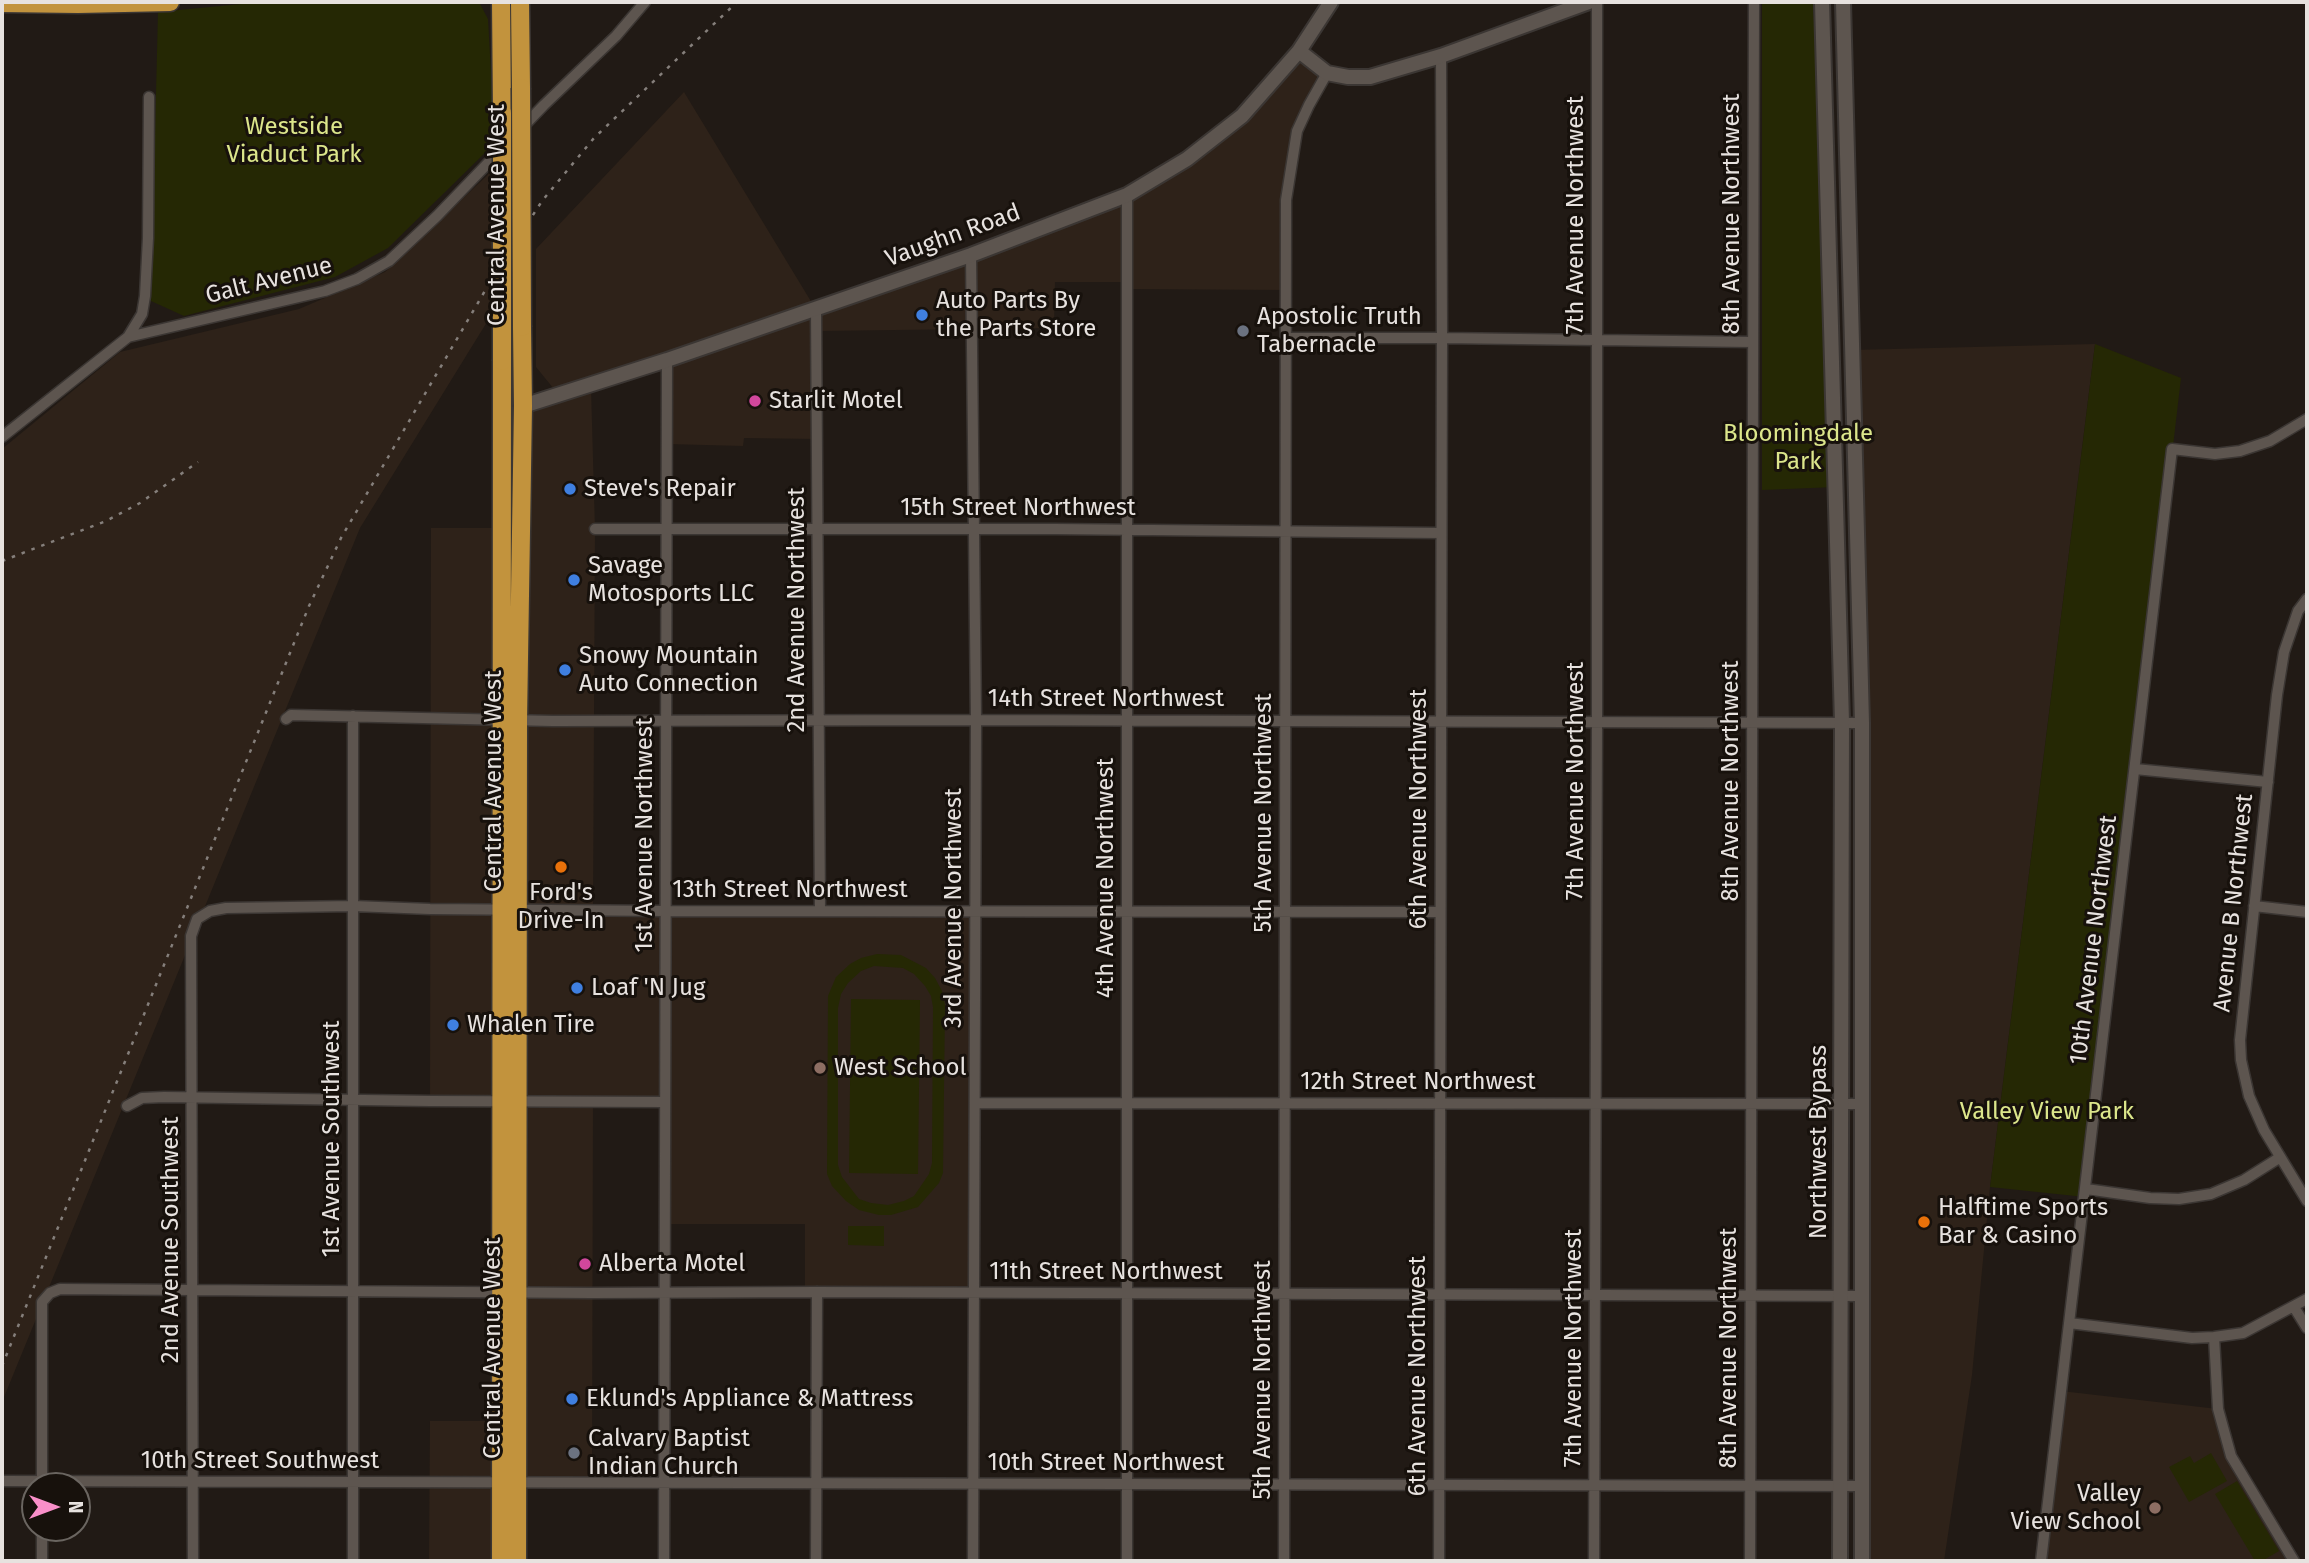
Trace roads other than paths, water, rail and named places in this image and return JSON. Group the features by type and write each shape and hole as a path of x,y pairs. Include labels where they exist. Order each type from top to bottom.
{"highway":[{"path":"2,3 170,2"},
{"path":"491,2 501,32"},
{"name":"Central Avenue West","path":"501,2 502,276 506,358 502,528 510,721"},
{"name":"Central Avenue West","path":"502,1561 509,1483 510,721 523,405 520,2"},
{"path":"520,62 532,2"},
{"path":"502,528 511,426 516,412 523,405 516,399 512,389 506,358"},
{"name":"Central Avenue West","path":"509,1483 517,1561"}],"main road":[{"name":"Vaughn Road","path":"523,405 816,309 971,255 1127,195 1187,159 1242,116 1299,51 1331,2"},
{"path":"1299,51 1327,73 1348,78 1370,77 1441,56 1589,2"},
{"name":"Northwest Bypass","path":"1822,2 1842,722 1840,1561"},
{"name":"Northwest Bypass","path":"1843,2 1862,723 1862,1561"}],"street":[{"name":"Galt Avenue","path":"128,337 325,291 357,279 389,261 438,216 544,105 616,36 645,2"},
{"name":"7th Avenue Northwest","path":"1594,1561 1597,2"},
{"name":"8th Avenue Northwest","path":"1750,1561 1754,2"},
{"name":"6th Avenue Northwest","path":"1439,1561 1441,56"},
{"name":"5th Avenue Northwest","path":"1284,1561 1286,200 1297,131 1327,73"},
{"path":"2,437 128,337 142,314 145,296 149,97"},
{"name":"4th Avenue Northwest","path":"1127,195 1127,1561"},
{"name":"3rd Avenue Northwest","path":"971,255 976,719 973,1561"},
{"name":"2nd Avenue Northwest","path":"816,309 820,911"},
{"path":"1286,338 1752,342"},
{"name":"1st Avenue Northwest","path":"664,1561 667,360"},
{"name":"10th Avenue Northwest","path":"2041,1561 2172,449 2215,454 2240,451 2270,441 2307,419"},
{"name":"15th Street Northwest","path":"595,529 1127,529 1441,533"},
{"name":"Avenue B Northwest","path":"2307,598 2298,611 2284,652 2277,695 2240,1040 2241,1060 2249,1096 2264,1130 2307,1201"},
{"name":"14th Street Northwest","path":"286,719 290,715 666,722 976,719 1862,723"},
{"name":"1st Avenue Southwest","path":"353,716 353,1561"},
{"path":"2135,769 2268,782"},
{"name":"13th Street Northwest","path":"197,919 210,911 226,908 353,906 666,911 1440,912"},
{"path":"2254,906 2307,912"},
{"name":"2nd Avenue Southwest","path":"193,1561 191,936 197,919"},
{"path":"127,1106 142,1098 192,1097 665,1102"},
{"name":"12th Street Northwest","path":"975,1103 1862,1104"},
{"path":"2086,1189 2150,1198 2179,1199 2211,1194 2244,1180 2280,1158"},
{"name":"11th Street Northwest","path":"42,1472 42,1302 50,1293 60,1289 1863,1296"},
{"path":"816,1561 817,1292"},
{"path":"2069,1323 2192,1338 2214,1337 2243,1333 2307,1299"},
{"path":"2294,1307 2307,1328"},
{"path":"2214,1337 2218,1409 2231,1456 2294,1561"},
{"name":"10th Street Southwest","path":"2,1481 21,1482"},
{"name":"10th Street Southwest","path":"91,1483 509,1483"},
{"name":"10th Street Northwest","path":"509,1483 1863,1486"},
{"path":"42,1542 42,1561"}],"railway":[{"path":"2,1366 309,606 341,538 493,277 542,201 594,138 737,2"},
{"path":"2,561 106,521 140,503 198,462"}],"place":[{"name":"Auto Parts By the Parts Store","path":"922,315"},
{"name":"Apostolic Truth Tabernacle","path":"1243,331"},
{"name":"Starlit Motel","path":"755,401"},
{"name":"Steve's Repair","path":"570,489"},
{"name":"Savage Motosports LLC","path":"574,580"},
{"name":"Snowy Mountain Auto Connection","path":"565,670"},
{"name":"Ford's Drive-In","path":"561,867"},
{"name":"Loaf 'N Jug","path":"577,988"},
{"name":"Whalen Tire","path":"453,1025"},
{"name":"West School","path":"820,1068"},
{"name":"Halftime Sports Bar & Casino","path":"1924,1222"},
{"name":"Alberta Motel","path":"585,1264"},
{"name":"Eklund's Appliance & Mattress","path":"572,1399"},
{"name":"Calvary Baptist Indian Church","path":"574,1453"},
{"name":"Valley View School","path":"2155,1508"}],"park label":[{"name":"Westside Viaduct Park","path":"294,141"},
{"name":"Bloomingdale Park","path":"1798,448"},
{"name":"Valley View Park","path":"2047,1112"}]}
